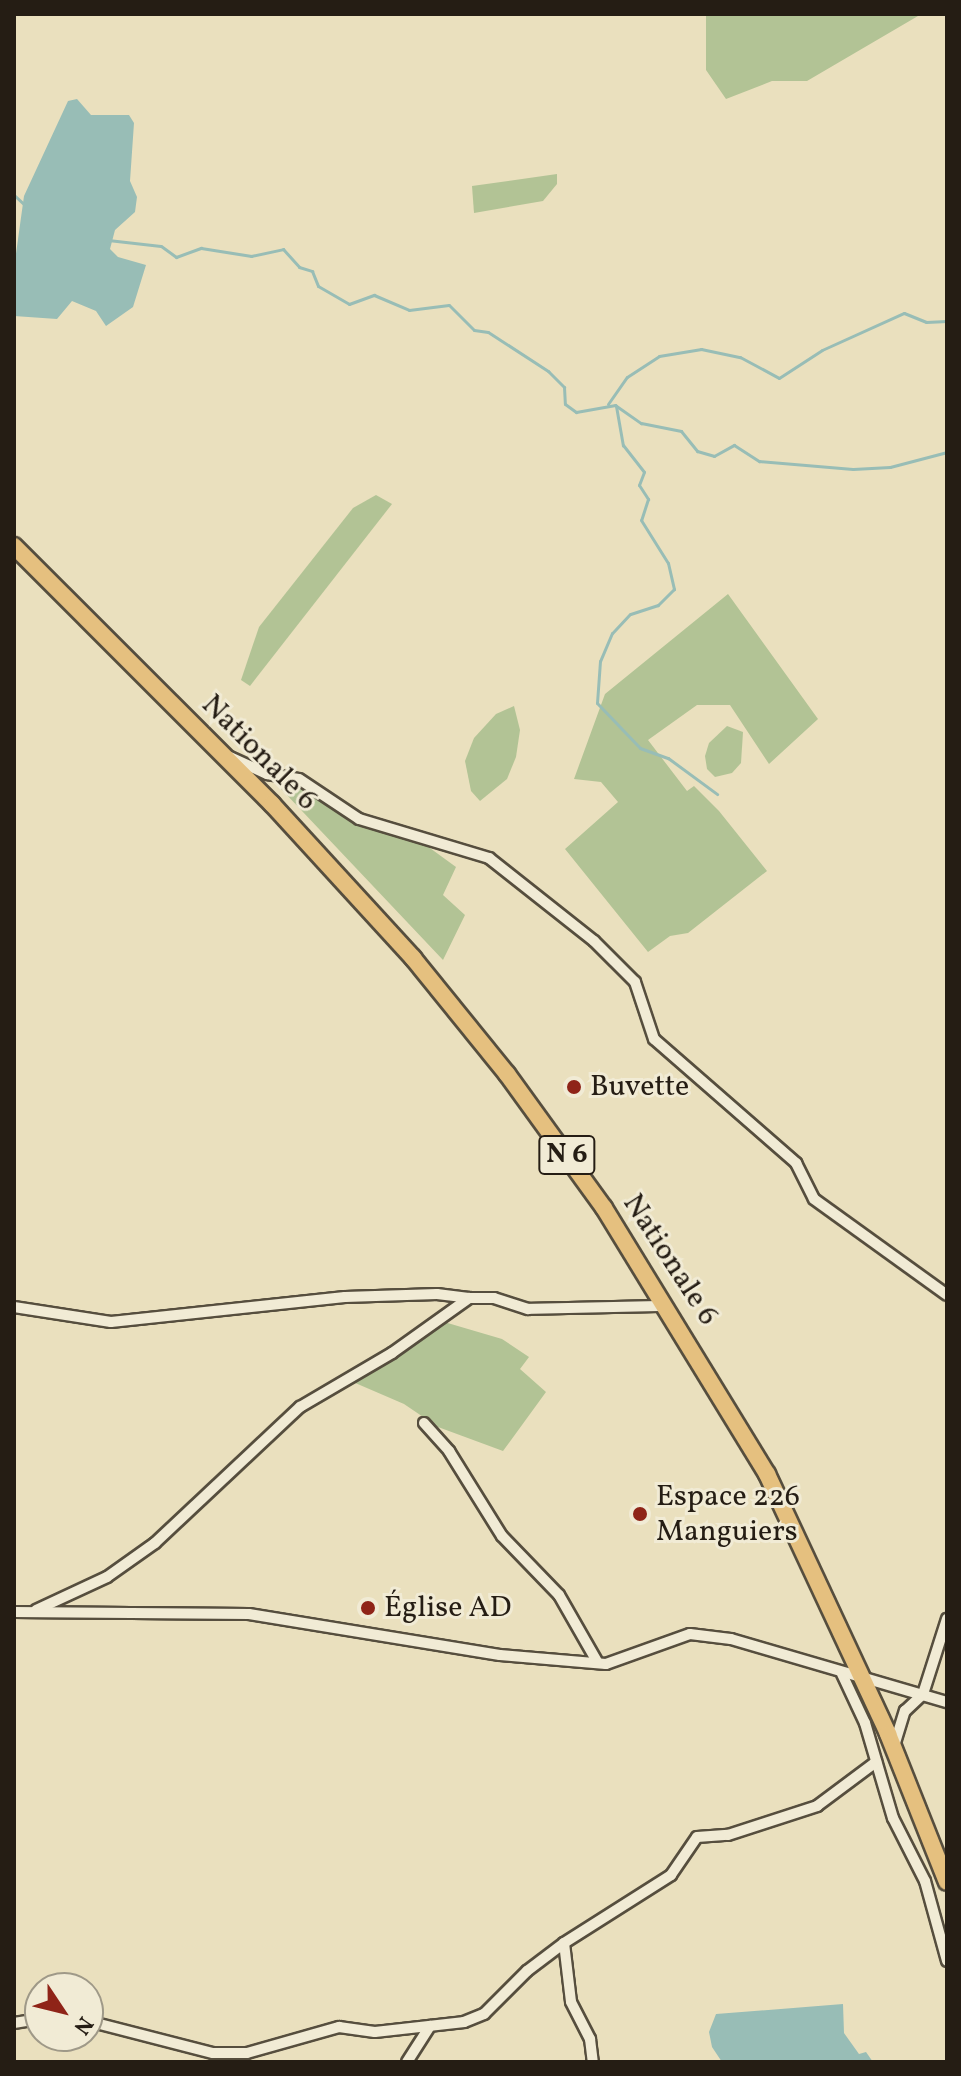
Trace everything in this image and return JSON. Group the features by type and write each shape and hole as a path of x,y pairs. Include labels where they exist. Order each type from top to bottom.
{"main road":[{"name":"Nationale 6","path":"14,546 324,859 462,1015 595,1195 667,1306 767,1474 864,1681 947,1882"}],"street":[{"path":"219,752 267,774 299,779 359,819 489,858 594,941 635,982 654,1039 796,1163 814,1199 947,1295"},
{"path":"14,1307 111,1322 345,1297 494,1298 528,1309 667,1306"},
{"path":"32,1612 107,1577 155,1543 300,1407 392,1353 469,1298"},
{"path":"424,1423 449,1451 502,1536 559,1595 598,1663"},
{"path":"14,1612 249,1614 500,1655 598,1663 621,1661 690,1634 731,1639 920,1698 947,1702"},
{"path":"893,1748 905,1711 920,1698 947,1619"},
{"path":"842,1674 876,1762 893,1818 925,1881 947,1961"},
{"path":"104,2025 213,2053 247,2053 339,2027 375,2032 430,2026 484,2014 527,1971 564,1943 671,1875 697,1837 728,1835 817,1806 876,1762"},
{"path":"564,1943 571,2002 590,2039 593,2062"},
{"path":"407,2062 430,2026"}],"green space":[{"path":"706,14 918,16 807,81 772,81 726,99 706,70"},
{"path":"557,174 557,184 543,201 474,213 472,186"},
{"path":"376,495 392,504 250,686 241,680 259,627 353,508"},
{"path":"728,594 818,719 769,764 730,705 697,705 648,740 687,791 694,786 719,811 767,871 688,933 670,936 648,952 565,849 618,802 601,782 574,779 605,694"},
{"path":"514,706 520,730 516,757 507,779 480,801 471,791 465,761 474,738 496,714"},
{"path":"727,726 743,732 741,763 732,773 715,777 707,769 705,756 709,743"},
{"path":"267,774 299,779 337,806 412,835 456,867 443,895 465,915 443,960"},
{"path":"434,1319 502,1339 529,1357 520,1369 546,1392 503,1451 438,1427 404,1404 346,1379"}],"water":[{"path":"77,99 91,115 129,115 134,123 130,181 137,197 135,212 115,230 110,249 118,257 146,265 133,307 106,326 96,311 72,301 57,319 14,316 14,268 24,196 68,101"},
{"path":"843,2004 844,2033 859,2054 866,2052 873,2062 722,2062 712,2047 709,2032 716,2014"}],"waterway":[{"path":"14,195 26,206"},
{"path":"108,240 161,246 176,257 201,248 251,256 283,249 299,267 312,271 318,286 349,304 374,295 409,310 449,305 474,330 488,332 548,371 564,387 565,404 576,412 615,405 641,423 681,431 697,451 714,456 734,445 759,461 853,469 890,467 947,452"},
{"path":"608,404 627,377 659,356 701,349 740,357 779,378 822,350 904,313 926,322 947,321"},
{"path":"616,406 623,445 644,472 639,485 648,499 641,520 668,563 674,589 658,605 630,614 612,633 600,661 597,703 640,748 668,758 717,794"}],"place":[{"name":"Buvette","path":"574,1087"},
{"name":"Espace 226 Manguiers","path":"640,1514"},
{"name":"Église AD","path":"368,1608"}]}
